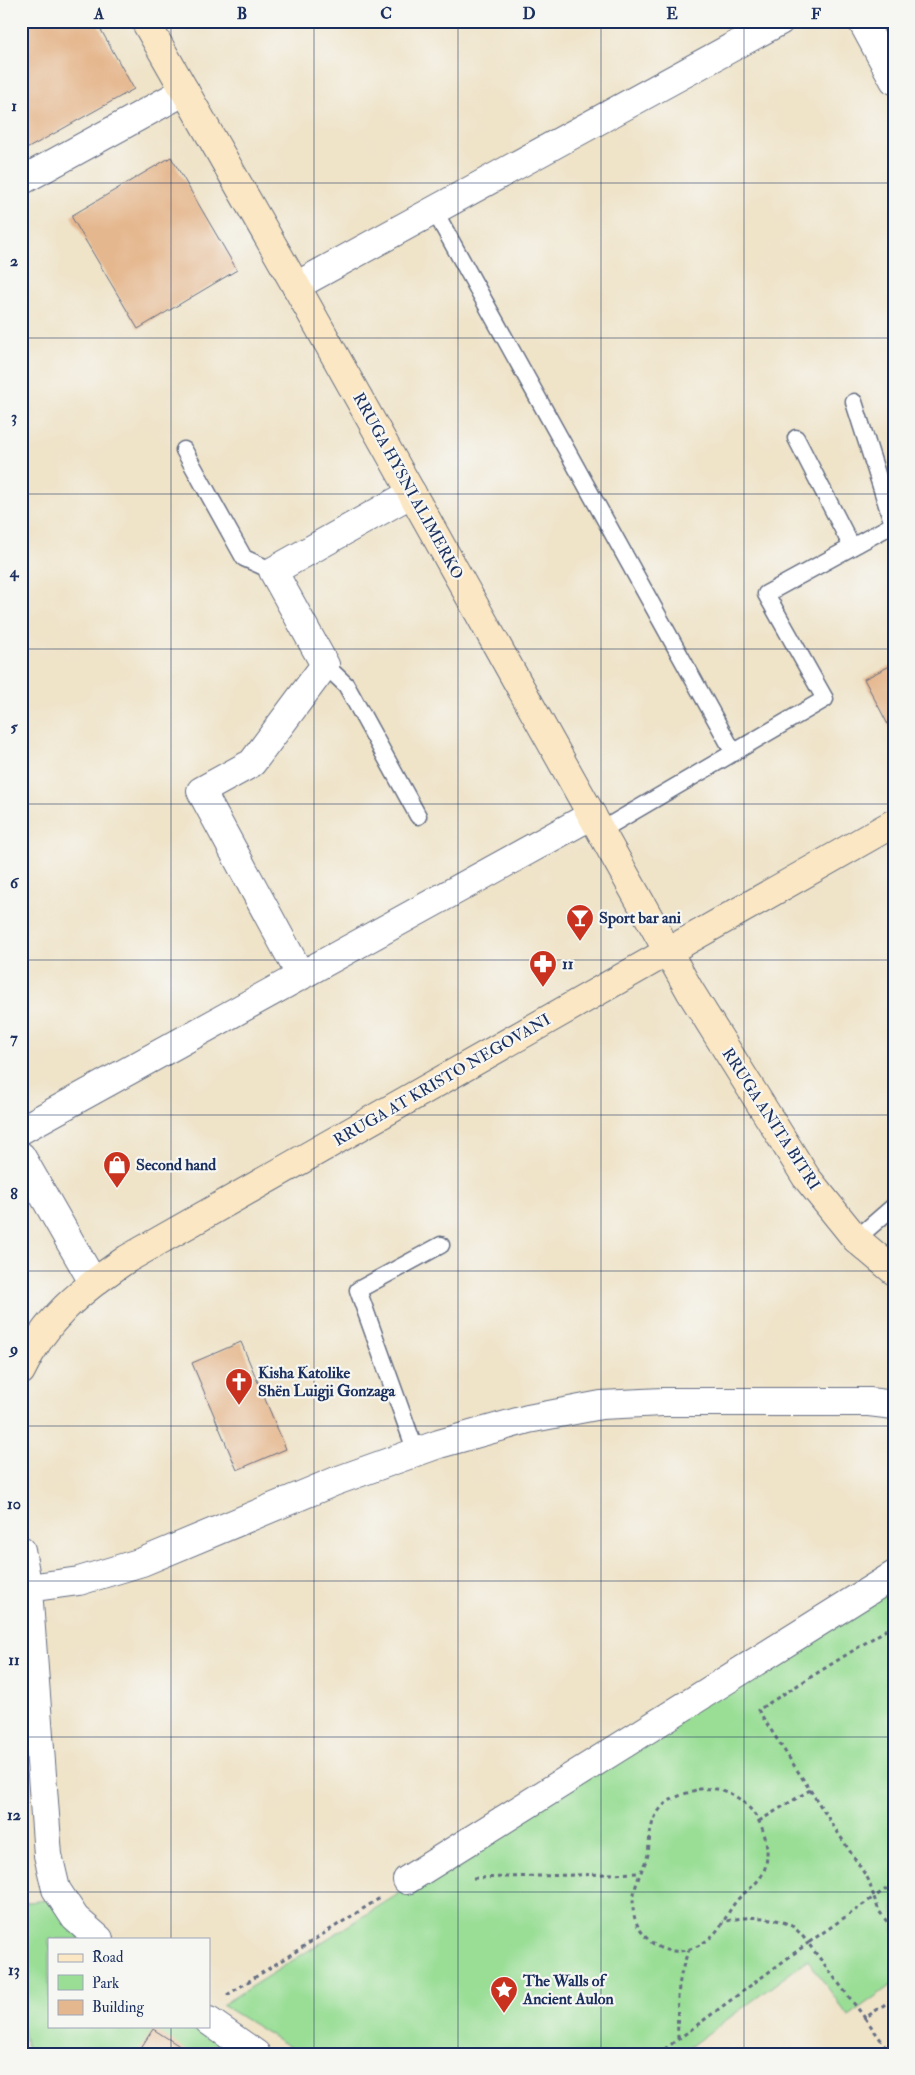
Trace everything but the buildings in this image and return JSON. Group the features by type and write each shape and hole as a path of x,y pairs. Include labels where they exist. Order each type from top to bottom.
{"main road":[{"name":"RRUGA HYSNI ALIMERKO","path":"145,21 296,286 668,952"},
{"name":"RRUGA AT KRISTO NEGOVANI","path":"21,1371 33,1345 61,1311 93,1282 127,1259 894,823"},
{"name":"RRUGA ANITA BITRI","path":"668,952 749,1088 806,1177 856,1239 894,1271"},
{"path":"21,1336 61,1311"}],"street":[{"path":"296,286 780,21"},
{"path":"862,21 894,80"},
{"path":"21,181 185,91"},
{"path":"301,976 202,791 252,763 324,665 273,571 412,493"},
{"path":"21,1130 301,976 596,823"},
{"path":"21,1156 93,1282"},
{"path":"24,1589 79,1581 142,1562 336,1481 416,1452 528,1419 602,1405 869,1402 894,1405"},
{"path":"21,1550 48,1855 56,1889 75,1918 98,1938"},
{"path":"407,1880 894,1575"},
{"path":"210,2022 256,2054"}],"lane":[{"path":"434,210 734,753"},
{"path":"596,823 734,753 825,699 766,594 894,524 854,402"},
{"path":"796,438 852,547"},
{"path":"184,450 244,558 273,571"},
{"path":"324,665 346,685 418,816"},
{"path":"856,1239 894,1206"},
{"path":"416,1452 358,1290 441,1246"}],"path":[{"path":"894,1625 758,1710 868,1879 879,1911 894,1931"},
{"path":"698,1789 720,1789 743,1802 759,1821 768,1843 766,1866 755,1886 738,1900 714,1934 689,1950 672,1951 658,1948 649,1941 638,1926 632,1911 633,1893 648,1856 652,1824 662,1807 678,1796 698,1789"},
{"path":"759,1821 810,1790"},
{"path":"465,1878 640,1872"},
{"path":"225,1996 407,1880"},
{"path":"658,2054 808,1943 894,1884"},
{"path":"722,1922 738,1917 777,1920 793,1926 865,2018 890,2054"},
{"path":"678,2039 677,1990 682,1968 689,1950"},
{"path":"865,2018 894,1998"}],"green space":[{"path":"894,1582 894,1983 848,2016 808,1960 680,2054 301,2054 222,2005"},
{"path":"55,1899 80,1938 48,1938 48,2028 210,2027 252,2054 28,2054 21,2021 21,1903"}],"place":[{"name":"Sport bar ani","path":"580,942"},
{"name":"11","path":"543,988"},
{"name":"Second hand","path":"117,1189"},
{"name":"Kisha Katolike Shën Luigji Gonzaga","path":"239,1406"},
{"name":"The Walls of Ancient Aulon","path":"504,2014"}]}
